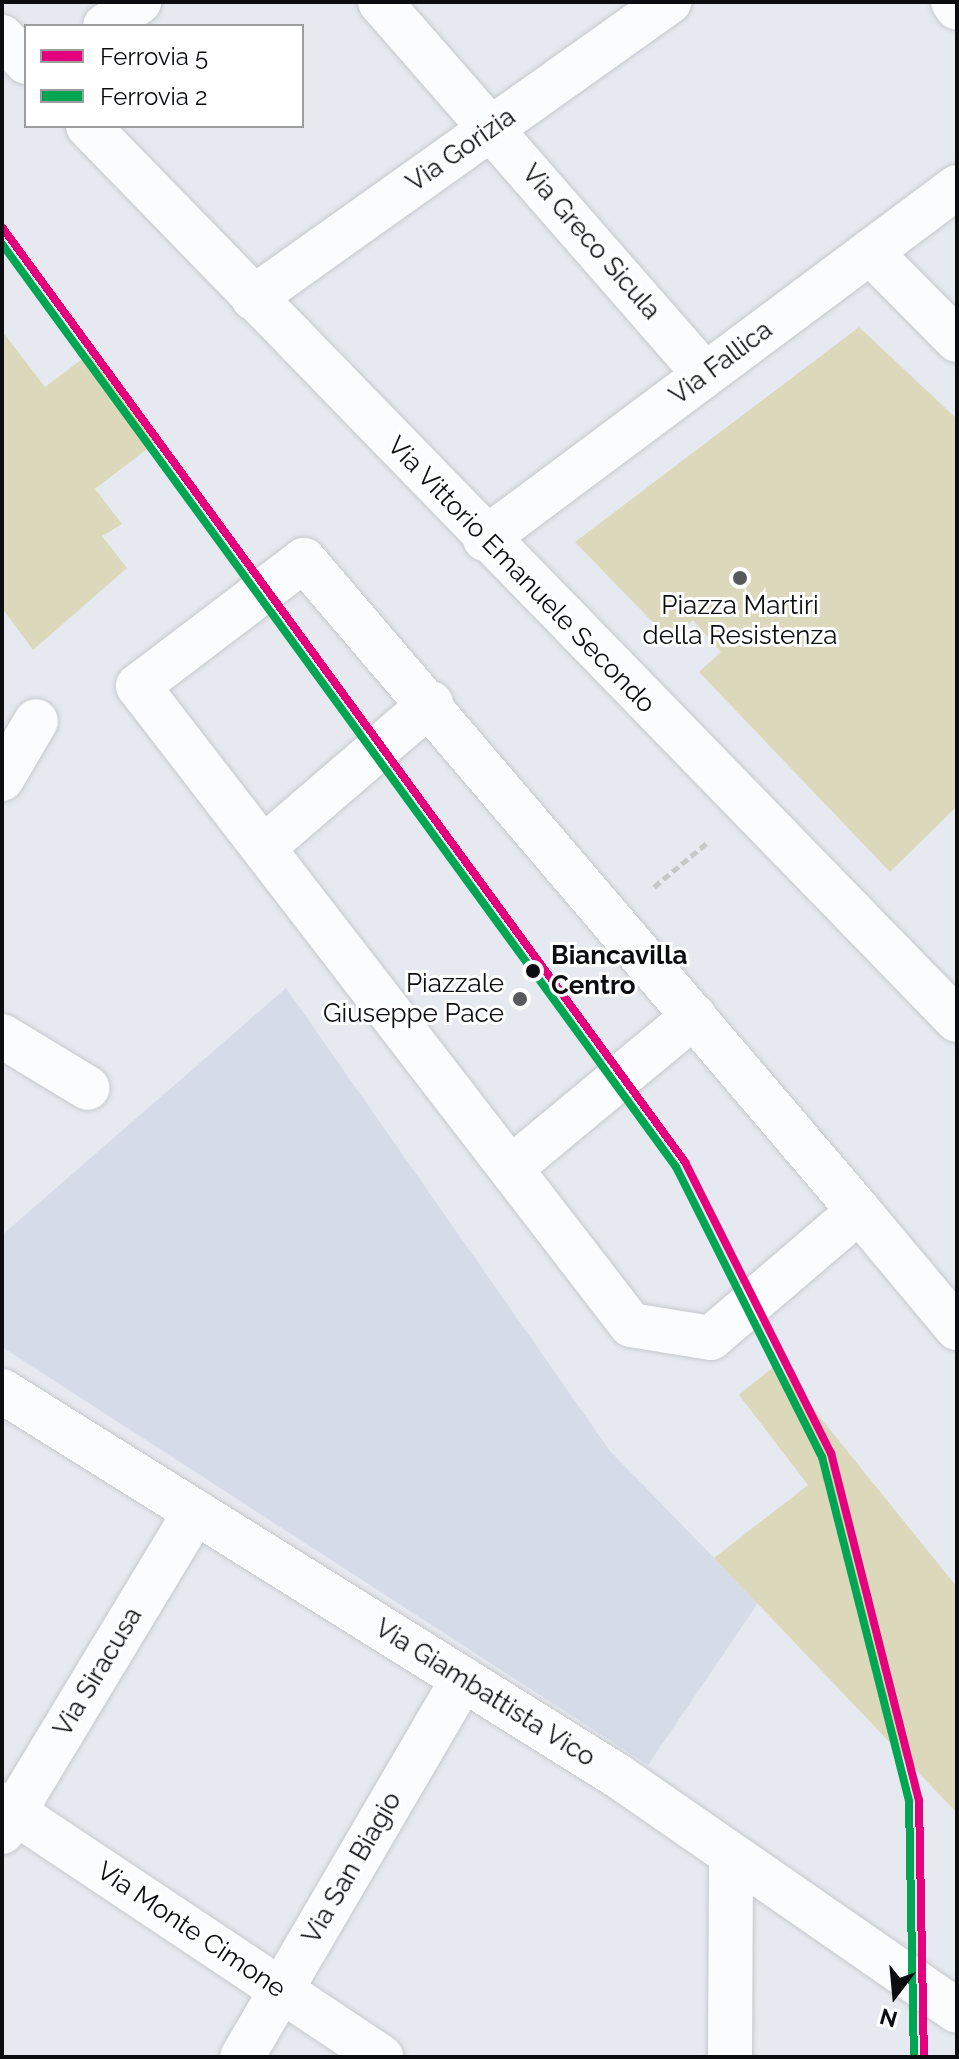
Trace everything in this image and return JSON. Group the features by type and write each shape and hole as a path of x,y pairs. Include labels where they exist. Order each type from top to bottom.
{"street":[{"path":"108,24 139,2"},
{"name":"Via Greco Sicula","path":"380,2 705,374"},
{"name":"Via Gorizia","path":"253,298 669,2"},
{"path":"953,2 957,8"},
{"path":"2,37 24,60"},
{"name":"Via Vittorio Emanuele Secondo","path":"90,128 485,539 957,1020"},
{"name":"Via Fallica","path":"485,539 957,187"},
{"path":"870,252 957,340"},
{"path":"859,1211 711,1338 631,1325 265,846 138,686 304,560 431,703 614,922 896,1254 957,1328"},
{"path":"265,846 431,703"},
{"path":"2,779 36,721"},
{"path":"511,1168 694,1016"},
{"path":"2,1036 88,1088"},
{"name":"Via Giambattista Vico","path":"2,1391 463,1679 731,1855 957,2011"},
{"name":"Via Siracusa","path":"6,1816 195,1512"},
{"name":"Via San Biagio","path":"242,2057 463,1679"},
{"name":"Via Monte Cimone","path":"6,1816 381,2057"},
{"path":"730,2057 731,1855"}],"path":[{"path":"614,922 748,807"}],"shaded area":[{"name":"Piazza Martiri della Resistenza","path":"859,327 957,419 957,806 890,872 699,672 721,652 693,620 670,640 575,542"},
{"path":"2,331 45,387 89,354 156,442 95,489 122,524 102,536 127,568 33,650 2,608"},
{"path":"286,988 610,1451 758,1603 648,1765 2,1347 2,1235"},
{"path":"777,1364 957,1587 957,1813 714,1558 808,1485 739,1395"}],"rail line":[{"name":"5","path":"2,227 685,1162 831,1453 919,1800 924,2057"},
{"name":"2","path":"2,244 676,1167 822,1457 909,1801 914,2057"}],"place":[{"name":"Piazza Martiri della Resistenza","path":"740,578"},
{"name":"Biancavilla Centro","path":"533,971"},
{"name":"Piazzale Giuseppe Pace","path":"520,999"}]}
